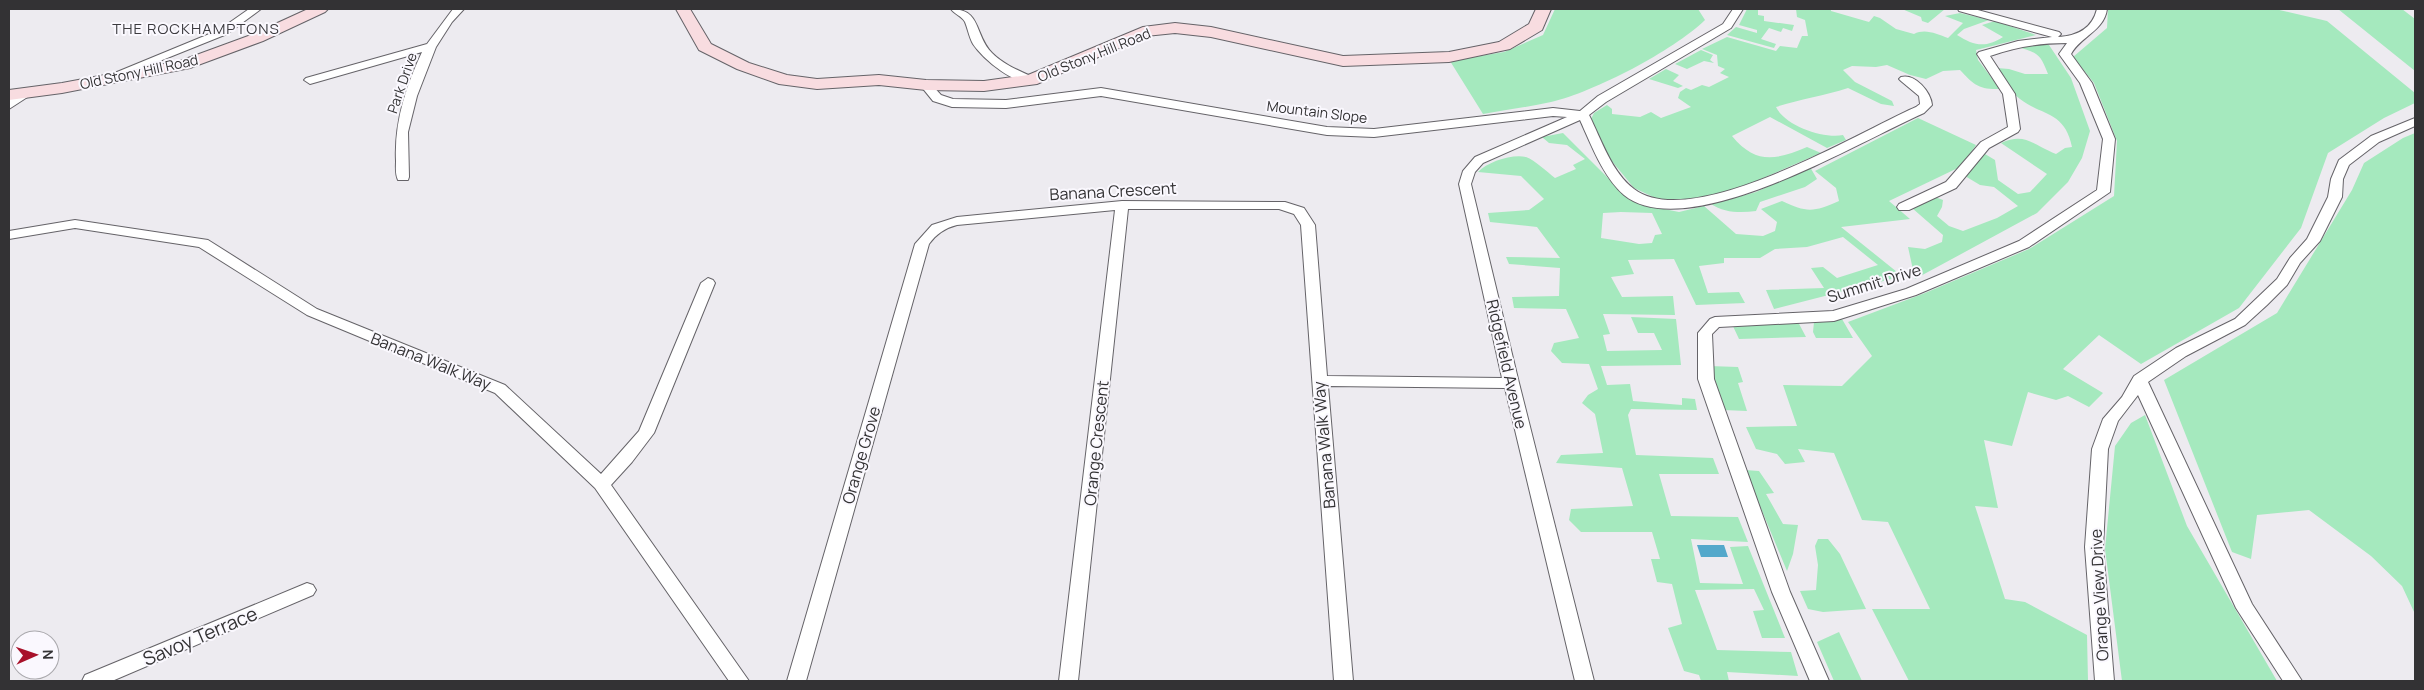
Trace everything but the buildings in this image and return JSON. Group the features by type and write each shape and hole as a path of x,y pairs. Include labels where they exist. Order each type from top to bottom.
{"street":[{"path":"100,82 223,32 256,9"},
{"name":"Old Stony Hill Road","path":"9,95 100,82 199,61 320,9"},
{"name":"Park Drive","path":"403,176 402,128 416,81 431,46 459,9"},
{"name":"Old Stony Hill Road","path":"683,9 705,47 743,66 785,80 817,84 879,80 926,85 984,86 1031,80 1143,32 1175,28 1211,32 1343,61 1449,57 1504,46 1536,27 1543,9"},
{"path":"956,9 971,21 979,45 997,64 1031,80"},
{"path":"1738,9 1727,26 1602,99 1583,114 1605,160 1630,192 1646,201 1663,206 1681,205 1727,197 1775,180 1901,117 1920,110 1926,105 1927,98 1923,92 1905,79"},
{"path":"1963,9 2075,40"},
{"path":"1904,207 1951,185 1985,146 2014,129 2009,94 1984,54 2008,45 2043,39 2075,40 2096,26 2101,20 2102,9"},
{"name":"Summit Drive","path":"1819,681 1781,592 1706,379 1704,333 1715,322 1834,316 1911,292 2024,244 2103,192 2109,139 2086,83 2065,54 2075,40"},
{"path":"310,80 431,46"},
{"name":"Mountain Slope","path":"926,85 937,98 952,103 1006,104 1100,92 1327,131 1374,133 1553,112 1583,114"},
{"path":"9,105 25,93"},
{"name":"Ridgefield Avenue","path":"1583,114 1479,160 1469,171 1465,184 1511,383 1585,681"},
{"path":"2293,681 2245,608 2139,380 2181,352 2240,322 2262,302 2282,282 2295,261 2313,241 2334,197 2337,179 2343,163 2357,150 2375,139 2415,122"},
{"name":"Banana Crescent","path":"930,232 944,224 958,221 1122,205 1280,205 1299,211"},
{"name":"Orange Crescent","path":"1070,681 1122,205"},
{"name":"Banana Walk Way","path":"1299,211 1308,225 1343,681"},
{"name":"Banana Walk Way","path":"9,235 75,224 203,243 312,312 500,389 601,484 740,681"},
{"name":"Orange Grove","path":"796,681 922,244 930,232"},
{"path":"601,484 626,458 646,433 708,283"},
{"name":"Orange View Drive","path":"2104,681 2094,547 2100,449 2111,419 2128,400 2139,380"},
{"path":"1319,381 1511,383"},
{"name":"Savoy Terrace","path":"92,681 307,590"}],"green space":[{"path":"1555,9 1698,9 1705,20 1654,57 1589,89 1551,102 1483,114 1450,61 1504,52 1543,35"},
{"path":"1747,9 1758,10 1758,15 1764,16 1764,21 1794,25 1792,31 1783,28 1781,32 1769,28 1761,39 1776,44 1774,48 1727,35 1736,27 1757,33 1757,30 1739,25"},
{"path":"1796,9 1831,9 1831,11 1869,22 1874,16 1896,29 1914,34 1918,32 1931,32 1948,38 1963,23 1945,16 1960,13 1989,20 1964,29 1957,35 1980,44 1991,43 2003,37 1982,25 1995,21 2036,35 1976,50 1978,60 2000,89 1977,85 1960,70 1943,71 1926,79 1910,75 1887,65 1876,67 1852,66 1843,70 1855,82 1892,101 1894,106 1881,104 1848,88 1776,107 1788,120 1806,130 1826,135 1843,135 1846,140 1827,148 1770,117 1732,136 1749,152 1758,156 1776,157 1807,147 1821,153 1726,194 1664,202 1634,188 1606,154 1591,119 1594,113 1607,105 1612,109 1612,114 1640,117 1651,112 1661,118 1691,107 1678,98 1680,92 1686,88 1691,90 1702,85 1709,87 1729,77 1720,73 1725,69 1718,66 1717,55 1702,49 1727,37 1776,51 1780,46 1797,48 1802,36 1808,36 1805,20 1797,17"},
{"path":"1902,9 1945,9 1928,23 1922,21 1921,17"},
{"path":"2108,9 2275,9 2327,21 2415,93 2415,103 2384,118 2328,153 2301,228 2239,308 2141,364 2099,335 2063,369 2103,393 2089,407 2068,396 2056,400 2028,392 2012,446 1984,440 1998,508 1975,506 2005,599 2025,602 2087,635 2088,681 1909,681 1872,609 1930,609 1888,522 1862,520 1834,453 1798,449 1805,462 1785,464 1777,454 1756,449 1746,427 1797,426 1783,385 1842,386 1872,356 1848,322 1925,293 2029,249 2114,196 2117,141 2094,83 2073,57 2107,28"},
{"path":"2338,9 2402,9 2415,19 2415,71"},
{"path":"2034,42 2049,45 2071,78 2090,131 2082,158 2068,182 2037,213 1915,279 1908,247 1925,249 1942,242 1943,235 1912,208 1935,197 1943,200 1942,207 1937,216 1949,226 1963,231 1997,218 2018,206 1994,187 1980,185 1965,176 1979,157 1985,154 1995,160 1998,180 2018,194 2030,192 2047,174 2001,143 2023,139 2056,154 2065,148 2072,147 2069,135 2058,120 2016,96 1997,68 2009,69 2025,74 2048,74 2042,61 2036,54 2016,46"},
{"path":"1701,50 1713,55 1710,60 1714,63 1704,61 1687,69 1675,64"},
{"path":"1666,69 1679,75 1673,81 1683,86 1678,88 1649,79"},
{"path":"1918,118 1976,145 1962,166 1889,201 1910,219 1841,227 1897,272 1895,278 1774,309 1766,290 1824,288 1811,268 1823,267 1837,278 1878,265 1843,237 1807,247 1775,249 1760,258 1724,258 1724,263 1699,266 1708,293 1739,292 1745,303 1696,305 1674,259 1628,260 1634,274 1611,277 1622,297 1673,296 1675,315 1603,314 1610,334 1603,335 1607,351 1662,350 1654,333 1638,333 1631,317 1676,319 1681,365 1601,366 1607,385 1630,384 1633,401 1682,405 1682,398 1695,399 1697,410 1631,409 1628,415 1636,455 1713,458 1719,474 1659,474 1671,516 1738,517 1748,542 1691,539 1700,583 1743,584 1730,547 1748,546 1785,638 1762,638 1753,611 1764,610 1754,589 1695,590 1717,650 1791,652 1798,676 1727,672 1729,681 1701,681 1699,675 1684,671 1668,628 1682,624 1672,584 1657,582 1651,559 1660,559 1652,532 1581,532 1569,520 1571,509 1633,506 1622,468 1556,463 1561,455 1603,453 1595,414 1582,403 1588,395 1598,389 1589,364 1562,363 1551,351 1554,343 1579,338 1566,309 1514,308 1512,297 1559,296 1560,268 1509,264 1506,257 1560,258 1537,227 1490,222 1488,213 1529,210 1544,199 1521,176 1478,172 1482,168 1500,160 1520,156 1533,161 1555,178 1576,169 1573,165 1585,159 1567,145 1549,143 1542,137 1563,133 1628,198 1649,206 1679,212 1704,206 1736,234 1763,236 1775,231 1777,222 1761,209 1782,201 1798,208 1810,210 1839,201 1836,188 1815,171","holes":["1603,213 1652,213 1662,234 1655,235 1652,243 1639,244 1601,238"]},
{"path":"2415,133 2415,614 2402,586 2371,556 2309,510 2257,515 2251,559 2232,552 2164,380 2277,313 2352,190 2364,163 2403,138"},
{"path":"1810,167 1817,179 1805,187 1760,202 1756,211 1733,212 1711,204 1756,192"},
{"path":"1842,319 1853,338 1816,338 1813,332 1814,322"},
{"path":"1797,320 1806,337 1739,339 1731,322"},
{"path":"1709,366 1738,367 1743,382 1738,383 1747,411 1723,410"},
{"path":"2145,415 2187,526 2277,681 2122,681 2105,549 2115,446 2131,423"},
{"path":"1745,470 1759,471 1774,493 1766,494 1783,524 1798,525 1793,554 1787,571"},
{"path":"1818,539 1828,539 1840,554 1866,609 1823,612 1808,609 1800,591 1816,590 1818,565 1815,546"},
{"path":"1839,632 1862,681 1834,681 1817,642"}],"water":[{"path":"1697,545 1724,545 1728,557 1701,557"}],"district":[{"name":"THE ROCKHAMPTONS","path":"196,29"}]}
